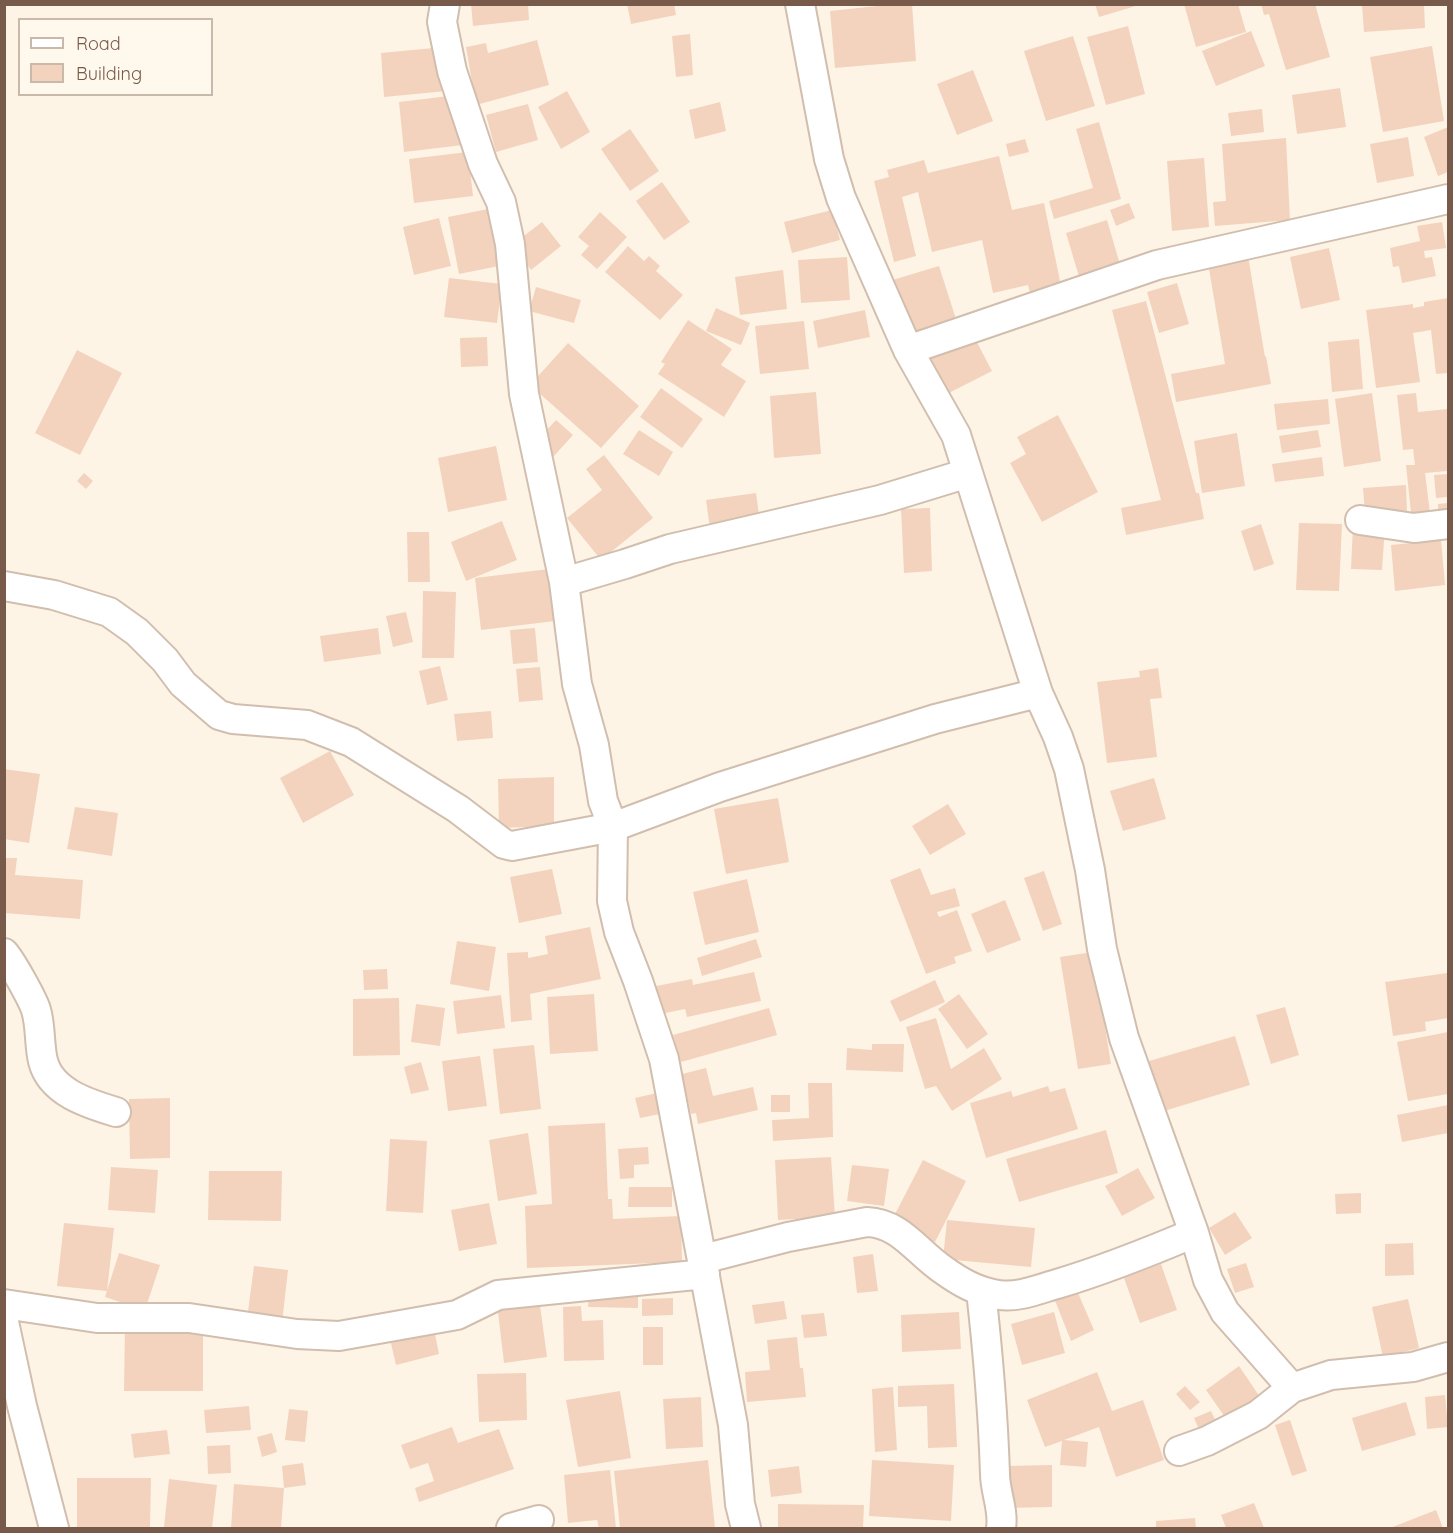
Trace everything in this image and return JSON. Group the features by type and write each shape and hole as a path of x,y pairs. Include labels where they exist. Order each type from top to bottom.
{"street":[{"path":"446,4 442,22 452,71 483,164 501,202 510,244 524,394 564,582 577,684 594,745 603,801 613,827 612,901 617,922 664,1059 733,1425 740,1504 746,1528"},
{"path":"800,4 829,159 841,198 908,350 956,435 1038,693 1059,737 1069,769 1090,870 1102,949 1124,1038 1194,1233 1208,1280 1225,1312 1292,1388"},
{"path":"908,350 1157,265 1449,199"},
{"path":"564,582 670,549 880,500 968,473"},
{"path":"1360,520 1414,528 1449,524"},
{"path":"4,586 54,595 109,612 137,632 165,660 183,684 219,715 233,719 307,726 351,742 458,808 504,844 512,846 613,827 720,787 935,719 1038,693"},
{"path":"4,953 36,1010 38,1034 46,1069 65,1090 74,1096 116,1112"},
{"path":"4,1304 97,1318 189,1317 297,1334 339,1336 457,1315 498,1295 704,1266 788,1237 867,1222 877,1222 897,1230 931,1262 966,1285 1002,1296 1027,1293 1099,1271 1194,1233"},
{"path":"981,1291 991,1382 994,1476 998,1490 1002,1528"},
{"path":"4,1322 22,1406 54,1528"},
{"path":"1179,1451 1207,1441 1258,1415 1292,1388 1331,1375 1413,1367 1449,1357"},
{"path":"511,1528 539,1520"}],"building":[{"path":"471,4 528,4 529,20 473,26"},
{"path":"627,4 674,4 676,15 631,24"},
{"path":"912,4 916,61 835,68 830,11"},
{"path":"1095,4 1139,4 1139,5 1099,17"},
{"path":"1184,4 1238,4 1246,32 1196,47"},
{"path":"1261,4 1315,4 1330,57 1286,70 1269,14 1264,15"},
{"path":"1362,4 1424,4 1425,28 1364,32"},
{"path":"1128,26 1145,94 1106,105 1087,37"},
{"path":"1251,31 1265,66 1216,86 1202,51"},
{"path":"690,34 693,75 676,77 672,36"},
{"path":"1073,36 1095,106 1046,121 1024,51"},
{"path":"537,40 549,85 476,105 466,47 486,43 488,53"},
{"path":"1432,46 1444,121 1383,132 1370,57"},
{"path":"444,47 447,91 384,97 381,53"},
{"path":"973,70 993,121 957,135 937,84"},
{"path":"1340,88 1346,127 1297,134 1292,95"},
{"path":"567,91 590,132 561,149 538,107"},
{"path":"457,95 463,145 404,152 399,102"},
{"path":"720,102 726,131 695,139 689,110"},
{"path":"528,104 538,140 496,152 486,115"},
{"path":"1262,109 1264,132 1231,136 1228,113"},
{"path":"1099,122 1121,199 1054,219 1049,201 1093,188 1076,129"},
{"path":"1448,127 1448,172 1438,176 1424,137"},
{"path":"630,129 659,171 630,191 601,149"},
{"path":"1408,137 1414,176 1377,183 1370,144"},
{"path":"1286,138 1290,220 1215,226 1213,202 1226,201 1222,144"},
{"path":"1025,139 1029,152 1009,157 1006,144"},
{"path":"468,152 473,196 414,203 409,159"},
{"path":"999,156 1012,210 1044,203 1061,286 1030,293 1028,285 993,293 982,240 932,252 918,192 902,197 916,256 894,262 874,181 889,177 887,170 924,160 928,173"},
{"path":"1204,158 1209,227 1172,231 1167,161"},
{"path":"662,182 690,222 664,240 636,201"},
{"path":"1129,203 1135,218 1116,226 1110,210"},
{"path":"498,207 509,264 459,274 448,217"},
{"path":"832,210 840,240 792,253 784,222"},
{"path":"600,212 627,237 597,269 581,255 589,246 578,237"},
{"path":"439,218 451,266 414,275 403,227"},
{"path":"1107,220 1121,268 1080,280 1066,233"},
{"path":"542,222 561,246 531,270 512,245"},
{"path":"1442,222 1446,248 1424,251 1425,258 1432,257 1436,276 1402,283 1399,266 1393,267 1390,248 1420,241 1417,226"},
{"path":"628,246 644,261 649,256 660,266 656,271 683,295 660,320 605,272"},
{"path":"1329,248 1340,300 1301,309 1290,257"},
{"path":"1247,250 1271,384 1176,402 1171,374 1225,364 1207,257"},
{"path":"847,257 850,300 801,303 798,260"},
{"path":"939,266 956,319 903,336 886,282"},
{"path":"783,270 787,309 740,315 735,277"},
{"path":"449,278 502,284 497,323 444,317"},
{"path":"1177,283 1189,324 1159,333 1147,292"},
{"path":"536,287 581,300 574,323 529,311"},
{"path":"1448,298 1448,373 1436,374 1431,330 1413,333 1420,382 1376,388 1366,310 1413,304 1413,308 1424,306 1424,302"},
{"path":"1146,301 1196,493 1199,493 1204,519 1126,535 1121,508 1161,500 1112,310"},
{"path":"716,308 750,323 741,345 706,331"},
{"path":"865,310 870,337 818,348 813,321"},
{"path":"688,320 732,349 721,365 746,381 724,417 658,374 665,364 661,362"},
{"path":"804,321 809,369 760,374 755,326"},
{"path":"972,333 992,371 941,397 922,358"},
{"path":"487,337 488,366 461,367 460,338"},
{"path":"1359,339 1363,389 1332,392 1328,342"},
{"path":"568,343 639,406 601,448 530,385"},
{"path":"77,350 122,373 80,455 35,433"},
{"path":"661,388 703,419 682,448 640,417"},
{"path":"816,392 821,454 774,458 770,396"},
{"path":"1372,393 1381,461 1344,467 1335,399"},
{"path":"1416,393 1418,412 1448,409 1448,471 1425,473 1431,521 1412,523 1406,465 1415,465 1413,449 1403,450 1397,395"},
{"path":"1328,399 1330,424 1277,430 1274,404"},
{"path":"1058,415 1098,492 1042,522 1010,463 1026,454 1017,437"},
{"path":"556,420 573,435 553,457 536,442"},
{"path":"639,430 673,452 659,476 623,454"},
{"path":"1318,430 1321,447 1282,453 1279,436"},
{"path":"1237,433 1245,486 1202,493 1194,441"},
{"path":"496,446 507,500 448,512 438,458"},
{"path":"604,455 653,518 601,560 567,518 602,490 586,469"},
{"path":"1322,457 1324,476 1275,482 1272,464"},
{"path":"84,473 93,481 86,489 77,481"},
{"path":"1448,474 1448,497 1436,498 1434,475"},
{"path":"1406,485 1407,511 1365,514 1363,488"},
{"path":"756,493 760,522 710,529 706,500"},
{"path":"1448,503 1448,515 1438,516 1438,504"},
{"path":"930,508 932,571 904,573 901,509"},
{"path":"502,521 517,560 466,581 451,542"},
{"path":"1299,523 1342,524 1339,591 1296,590"},
{"path":"1261,524 1274,564 1254,571 1241,531"},
{"path":"1353,525 1385,526 1382,570 1351,569"},
{"path":"407,532 429,532 430,582 408,582"},
{"path":"1441,540 1445,585 1395,591 1391,545"},
{"path":"549,569 555,621 481,630 475,578"},
{"path":"423,591 456,592 454,658 422,658"},
{"path":"406,612 413,642 393,647 386,616"},
{"path":"378,628 381,654 324,662 320,636"},
{"path":"535,628 538,662 513,664 510,630"},
{"path":"440,666 448,700 427,705 419,671"},
{"path":"540,667 543,700 519,702 516,669"},
{"path":"1158,668 1162,698 1150,699 1157,757 1107,763 1097,682 1140,677 1139,671"},
{"path":"491,711 493,738 457,741 454,714"},
{"path":"330,751 354,795 303,823 280,778"},
{"path":"4,769 40,774 29,843 4,839"},
{"path":"554,777 554,826 499,828 498,779"},
{"path":"1154,778 1166,819 1123,831 1110,791"},
{"path":"778,798 789,862 726,874 714,809"},
{"path":"948,804 966,834 930,855 912,826"},
{"path":"75,807 118,813 112,856 67,849"},
{"path":"4,858 17,858 15,875 83,880 80,919 4,913"},
{"path":"920,868 931,895 955,888 960,906 937,912 939,917 957,910 972,951 954,957 956,963 926,974 890,880"},
{"path":"552,869 562,914 519,923 510,877"},
{"path":"1044,871 1062,924 1043,931 1024,878"},
{"path":"747,879 759,932 705,945 693,892"},
{"path":"1005,900 1021,940 987,953 971,914"},
{"path":"590,927 601,979 530,994 532,1020 511,1022 507,953 528,952 528,958 548,954 545,936"},
{"path":"756,939 762,957 702,976 697,958"},
{"path":"457,941 496,947 489,991 450,984"},
{"path":"1093,952 1111,1064 1078,1069 1060,957"},
{"path":"387,969 388,989 364,990 363,970"},
{"path":"754,972 761,1001 687,1017 685,1009 656,1015 651,987 692,979 693,985"},
{"path":"1447,973 1448,1018 1425,1022 1426,1031 1393,1036 1385,982"},
{"path":"935,980 945,1002 900,1022 890,1001"},
{"path":"594,994 598,1051 550,1054 547,997"},
{"path":"959,994 988,1034 967,1049 938,1009"},
{"path":"501,995 505,1028 457,1034 453,1001"},
{"path":"399,998 400,1055 353,1056 353,999"},
{"path":"416,1004 445,1008 440,1046 411,1042"},
{"path":"1285,1007 1299,1055 1271,1064 1256,1015"},
{"path":"769,1008 777,1035 681,1062 673,1035"},
{"path":"936,1018 951,1069 984,1048 1002,1079 952,1111 936,1086 925,1089 906,1027"},
{"path":"1448,1032 1448,1094 1408,1101 1397,1042"},
{"path":"1235,1036 1250,1085 1164,1111 1149,1061"},
{"path":"872,1044 904,1044 903,1072 846,1070 847,1048 872,1050"},
{"path":"534,1045 541,1109 500,1114 493,1049"},
{"path":"480,1056 487,1106 448,1111 442,1061"},
{"path":"421,1062 429,1090 411,1094 404,1067"},
{"path":"706,1068 713,1096 753,1087 758,1110 698,1124 696,1113 691,1114 682,1074"},
{"path":"808,1083 832,1083 833,1137 773,1141 772,1120 809,1118"},
{"path":"1048,1086 1050,1092 1065,1088 1078,1129 986,1158 970,1103 1011,1091 1013,1097"},
{"path":"661,1092 665,1113 640,1118 635,1098"},
{"path":"771,1095 790,1095 790,1112 771,1112"},
{"path":"170,1098 170,1158 130,1159 129,1099"},
{"path":"1448,1105 1448,1133 1402,1142 1397,1115"},
{"path":"605,1123 608,1199 612,1199 613,1219 681,1216 682,1262 527,1268 525,1206 552,1204 548,1126"},
{"path":"1106,1130 1118,1173 1019,1202 1006,1159"},
{"path":"528,1133 537,1194 498,1201 489,1140"},
{"path":"390,1139 427,1141 423,1213 386,1211"},
{"path":"648,1147 649,1164 634,1165 634,1178 620,1179 618,1149"},
{"path":"831,1157 835,1217 778,1220 775,1160"},
{"path":"923,1160 966,1181 935,1242 892,1220"},
{"path":"852,1165 889,1169 884,1206 847,1201"},
{"path":"111,1167 158,1170 155,1213 108,1210"},
{"path":"1138,1168 1155,1198 1122,1216 1105,1186"},
{"path":"209,1171 282,1171 281,1221 208,1220"},
{"path":"629,1187 672,1187 672,1207 628,1207"},
{"path":"1361,1193 1361,1213 1336,1214 1335,1194"},
{"path":"489,1203 497,1244 459,1251 451,1210"},
{"path":"1235,1212 1252,1238 1225,1255 1209,1228"},
{"path":"947,1220 1035,1228 1031,1267 943,1259"},
{"path":"64,1223 114,1228 107,1291 57,1286"},
{"path":"1413,1243 1414,1275 1385,1276 1385,1244"},
{"path":"119,1253 160,1265 145,1310 105,1297"},
{"path":"873,1254 878,1291 857,1293 853,1257"},
{"path":"1246,1263 1254,1287 1235,1293 1227,1269"},
{"path":"1161,1264 1177,1310 1140,1323 1124,1278"},
{"path":"254,1266 288,1270 282,1323 247,1319"},
{"path":"1075,1286 1094,1330 1071,1341 1052,1293"},
{"path":"589,1293 638,1294 638,1308 588,1307"},
{"path":"539,1298 547,1357 504,1363 497,1304"},
{"path":"673,1298 673,1315 642,1316 642,1299"},
{"path":"1408,1299 1419,1348 1383,1357 1372,1307"},
{"path":"784,1301 787,1319 755,1324 752,1305"},
{"path":"581,1306 582,1321 603,1320 604,1360 564,1361 563,1307"},
{"path":"959,1312 961,1349 902,1352 901,1315"},
{"path":"1054,1312 1065,1353 1022,1365 1011,1324"},
{"path":"824,1313 827,1336 804,1338 801,1315"},
{"path":"125,1325 203,1325 203,1391 124,1391"},
{"path":"643,1327 663,1327 663,1365 643,1365"},
{"path":"434,1329 439,1354 396,1365 390,1339"},
{"path":"797,1337 806,1397 747,1402 745,1372 770,1370 767,1340"},
{"path":"1239,1366 1260,1397 1227,1420 1206,1390"},
{"path":"1097,1372 1112,1411 1143,1400 1164,1460 1116,1477 1099,1427 1064,1440 1088,1442 1086,1467 1060,1465 1062,1441 1045,1447 1027,1400"},
{"path":"526,1373 527,1420 479,1422 477,1374"},
{"path":"954,1384 957,1447 928,1448 927,1406 898,1407 898,1386"},
{"path":"1185,1386 1200,1402 1190,1410 1176,1394"},
{"path":"893,1387 897,1450 875,1452 872,1389"},
{"path":"620,1391 631,1458 578,1467 566,1400"},
{"path":"1445,1395 1448,1427 1427,1429 1425,1397"},
{"path":"701,1397 703,1447 666,1449 663,1399"},
{"path":"1406,1402 1416,1435 1362,1451 1352,1418"},
{"path":"249,1406 251,1430 206,1433 204,1410"},
{"path":"289,1409 308,1411 305,1442 285,1440"},
{"path":"1211,1411 1218,1426 1201,1434 1194,1418"},
{"path":"1290,1420 1307,1471 1292,1476 1275,1425"},
{"path":"452,1427 458,1443 499,1429 514,1469 419,1502 415,1488 434,1481 428,1463 410,1469 401,1445"},
{"path":"167,1430 170,1454 134,1458 131,1434"},
{"path":"272,1433 277,1452 262,1457 257,1437"},
{"path":"230,1445 231,1473 208,1474 207,1446"},
{"path":"708,1460 715,1528 620,1528 614,1471"},
{"path":"872,1460 954,1465 951,1521 869,1516"},
{"path":"303,1463 306,1485 284,1488 282,1466"},
{"path":"1052,1465 1052,1507 1006,1508 1006,1466"},
{"path":"799,1466 802,1493 771,1497 768,1470"},
{"path":"610,1470 616,1528 599,1528 597,1520 568,1523 564,1475"},
{"path":"77,1478 151,1478 150,1528 77,1528"},
{"path":"169,1479 217,1485 212,1528 164,1527"},
{"path":"234,1484 284,1488 281,1528 231,1528"},
{"path":"1254,1503 1264,1528 1226,1528 1221,1515"},
{"path":"778,1504 864,1505 863,1528 778,1528"},
{"path":"1436,1510 1443,1528 1390,1528"},
{"path":"1195,1518 1196,1528 1156,1528 1156,1521"}]}
